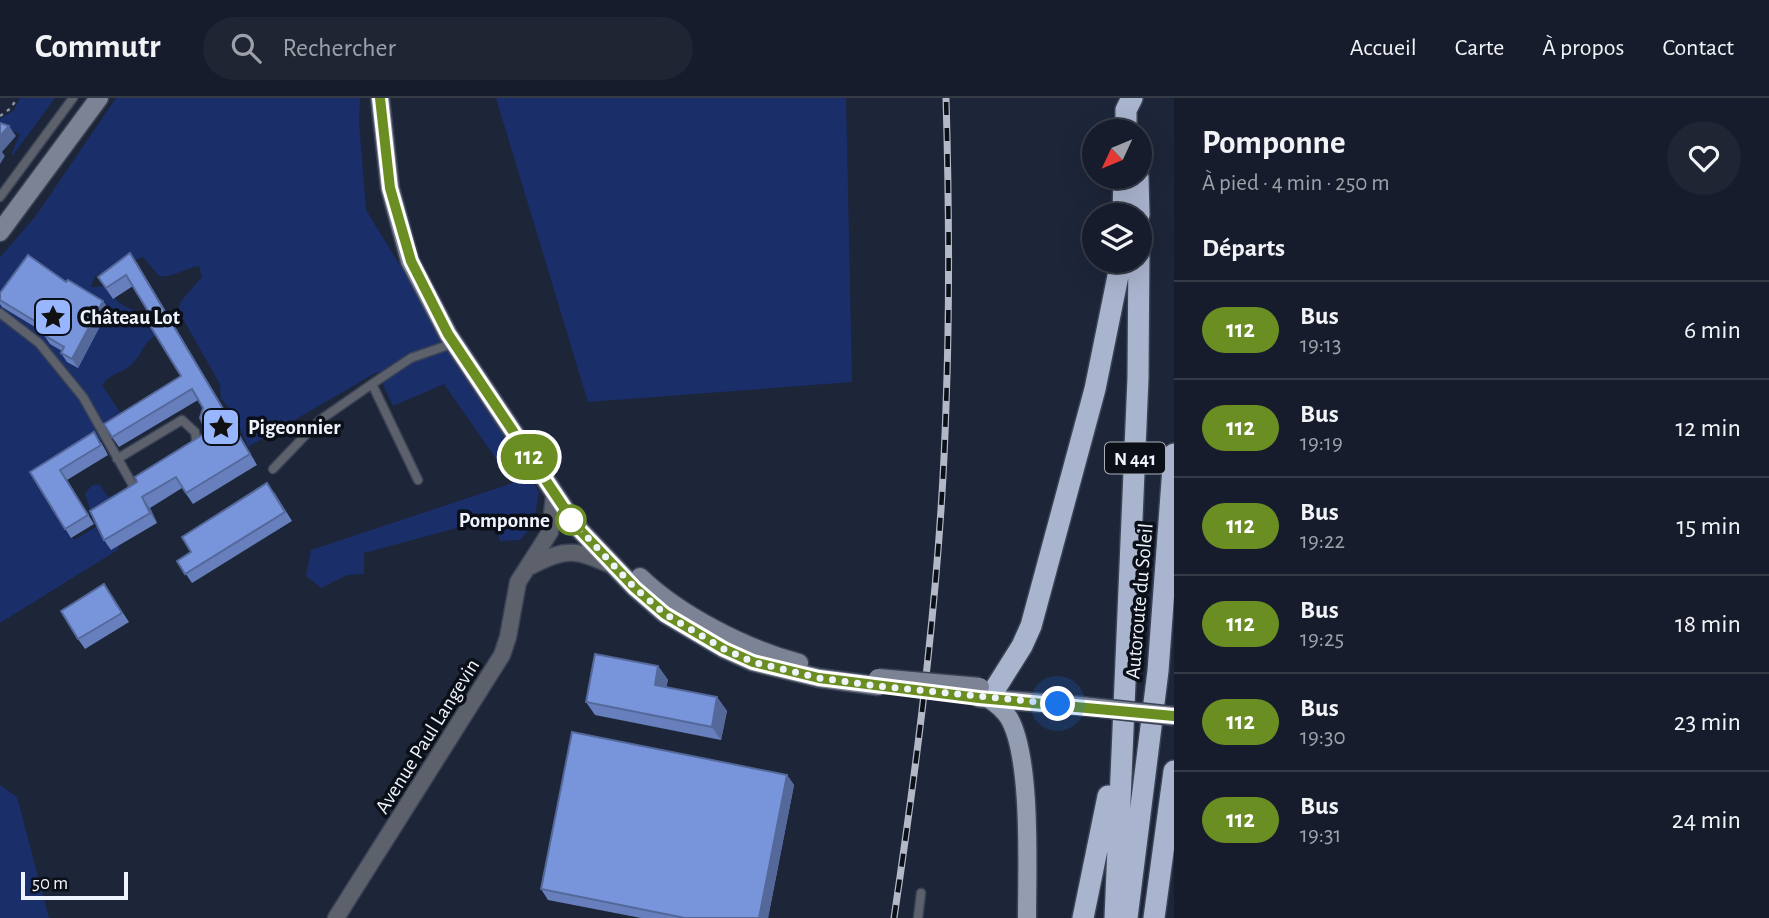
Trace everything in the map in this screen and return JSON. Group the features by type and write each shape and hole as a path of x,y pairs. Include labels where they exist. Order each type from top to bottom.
{"highway":[{"path":"1126,119 1126,110 1134,98"},
{"path":"1134,98 1136,119"},
{"path":"986,693 1022,646 1031,625 1095,389 1119,273"},
{"name":"N 441","path":"1115,918 1138,378 1139,273"},
{"name":"Autoroute du Soleil","path":"1127,918 1158,671 1174,454"},
{"path":"1083,918 1105,818 1125,672"},
{"path":"1154,918 1174,771"}],"main road":[{"path":"0,232 99,98"},
{"path":"380,98 390,188 411,261 454,343 577,527 611,565 665,614 724,649 753,662 819,678 1174,708"},
{"path":"389,98 402,194 414,246 432,287 545,466 581,516 643,581 722,633 791,661 878,682"},
{"path":"986,693 1008,715 1019,747 1027,852 1027,918"},
{"path":"1082,702 1174,716"}],"street":[{"name":"Avenue Paul Langevin","path":"336,918 502,655 508,638 518,582 550,532 554,496"},
{"path":"529,567 564,552 580,552 611,565"}],"lane":[{"path":"0,197 73,98"},
{"path":"0,313 39,343 83,397 133,487 142,480"},
{"path":"273,469 320,420 411,358 454,343"},
{"path":"372,384 418,480"},
{"path":"117,459 182,420 195,432 197,445 189,450"},
{"path":"918,918 921,893"}],"path":[{"path":"0,116 11,108 17,98"}],"shaded area":[{"path":"20,98 55,98 13,155 20,134 0,125 0,119 14,110"},
{"path":"116,98 360,98 359,122 366,210 539,492 533,525 520,540 500,541 496,525 479,522 364,553 364,574 347,575 321,588 306,576 311,550 513,483 444,384 393,406 377,372 248,447 232,411 221,399 220,385 216,377 178,310 181,301 202,277 199,266 169,276 159,276 143,257 95,276 91,287 105,286 121,304 143,311 155,324 158,334 148,342 131,365 102,385 126,421 70,464 56,504 74,540 96,527 85,494 91,486 99,484 108,497 121,492 110,517 119,549 0,623 0,257 35,217"},
{"path":"496,98 846,98 852,382 588,402"},
{"path":"0,785 17,797 49,918 0,918"}],"building":[{"path":"0,123 9,126 0,136"},
{"path":"130,253 250,454 186,493 176,477 142,497 150,513 104,540 90,511 137,482 135,477 207,432 200,418 203,408 192,389 112,437 104,424 181,376 149,324 154,321 126,275 106,288 98,277"},
{"path":"28,255 66,282 68,280 103,301 72,359 61,353 64,347 44,335 48,329 0,300 0,293"},
{"path":"94,432 101,445 60,470 88,515 65,529 30,472"},
{"path":"267,483 285,512 185,574 177,561 191,552 182,537"},
{"path":"104,584 122,613 78,639 61,611"},
{"path":"595,654 658,666 655,685 717,697 712,727 586,702"},
{"path":"572,732 787,775 759,918 685,918 541,889"}],"railway":[{"path":"894,918 928,663 939,534 949,290 946,98"}],"bus line":[{"name":"112","path":"380,98 390,188 411,261 448,334 577,527 635,588 665,614 724,649 753,662 819,678 979,698 1174,716"}],"place":[{"name":"Château Lot","path":"53,317"},
{"name":"Pigeonnier","path":"221,427"},
{"name":"Pomponne","path":"571,520"}],"route":[{"path":"571,520 635,588 665,614 724,649 753,662 819,678 979,698 1058,704"}]}
